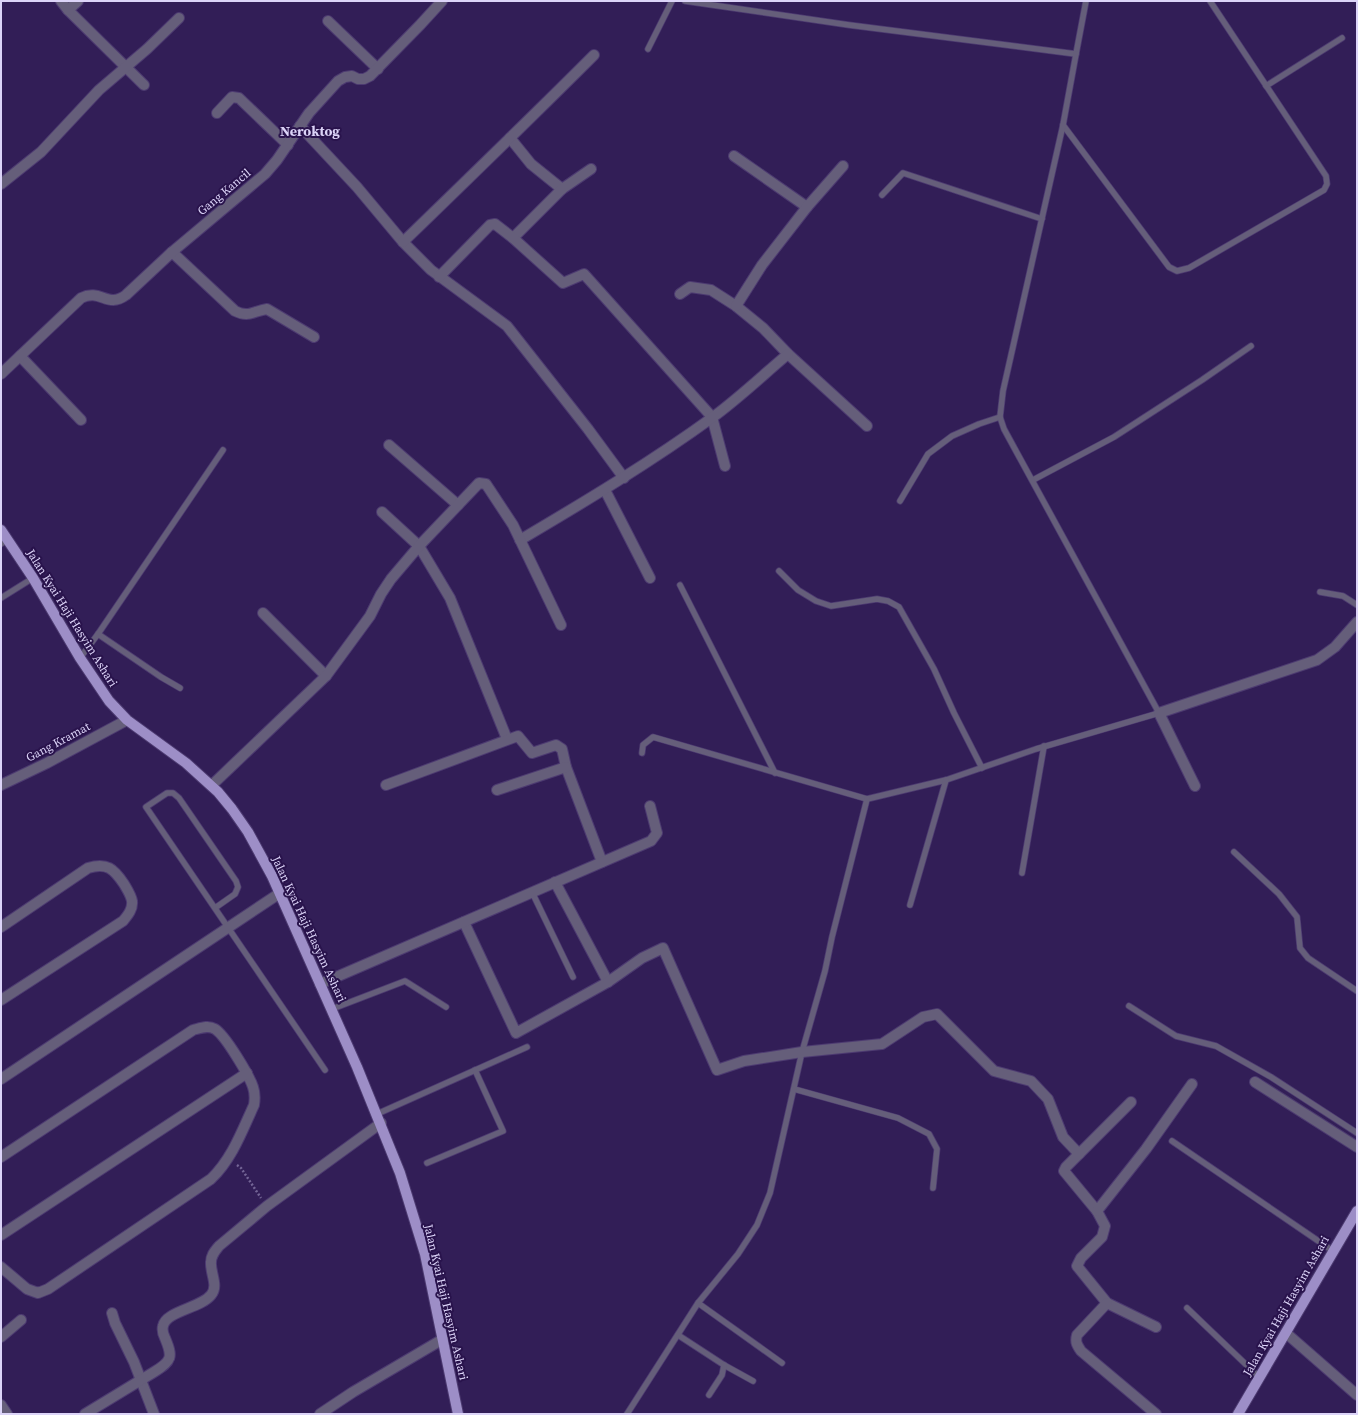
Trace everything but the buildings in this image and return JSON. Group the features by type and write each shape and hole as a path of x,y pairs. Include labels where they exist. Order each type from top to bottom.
{"main road":[{"name":"Jalan Kyai Haji Hasyim Ashari","path":"1,530 4,542 33,578 80,658 109,700 127,720 186,763 212,785 232,809 248,832 280,893 379,1119 400,1174 424,1254 458,1414"},
{"name":"Jalan Kyai Haji Hasyim Ashari","path":"1238,1414 1357,1211"}],"street":[{"path":"61,1 68,10 144,85"},
{"path":"68,10 78,1"},
{"name":"Gang Kancil","path":"1,374 81,298 88,294 112,301 120,300 172,252 265,174 288,145 309,113 338,81 345,77 352,76 358,79 364,79 370,76 442,1"},
{"path":"1,184 41,152 99,90 168,30 179,18"},
{"path":"328,21 378,69"},
{"path":"403,242 594,55"},
{"path":"216,112 232,97 239,98 288,145"},
{"path":"300,126 357,187 403,242 439,277 506,326 583,423 624,478"},
{"path":"510,138 531,164 562,189"},
{"path":"734,156 807,208"},
{"path":"736,306 762,265 807,208 843,166"},
{"path":"513,238 562,189 591,169"},
{"path":"439,277 490,225 495,224 513,238 563,284 584,274 712,417 725,466"},
{"path":"172,252 235,311 243,315 267,309 314,337"},
{"path":"680,294 690,287 711,290 736,306 763,328 788,354 867,426"},
{"path":"520,540 624,478 712,417 731,403 788,354"},
{"path":"20,356 82,420"},
{"path":"389,445 458,505"},
{"path":"212,785 326,676 370,616 380,594 391,579 418,546 479,483 486,484 513,525 561,625"},
{"path":"605,490 650,578"},
{"path":"382,512 418,546 450,598 508,739"},
{"path":"263,613 326,676"},
{"path":"1195,786 1159,713 1318,660 1335,646 1357,622"},
{"name":"Gang Kramat","path":"1,785 47,763 127,720"},
{"path":"386,785 518,736 532,753 556,745 562,750 566,767 602,862"},
{"path":"497,790 566,767"},
{"path":"320,984 651,841 657,833 650,806"},
{"path":"1,927 88,868 99,865 109,867 117,874 129,892 132,902 130,913 123,921 1,1000"},
{"path":"555,882 608,982"},
{"path":"1,1079 280,893"},
{"path":"464,922 516,1034 608,982 642,958 663,948 716,1070 744,1061 802,1052 882,1044 923,1017 937,1014 994,1071 1031,1081 1048,1099 1063,1137 1079,1154"},
{"path":"1,1157 194,1030 204,1026 214,1029 222,1036 247,1073 254,1087 254,1105 229,1159 221,1170 211,1179 48,1289 38,1293 27,1290 1,1267"},
{"path":"1,1235 247,1073"},
{"path":"1255,1082 1357,1147"},
{"path":"1098,1211 1146,1149 1192,1084"},
{"path":"1131,1102 1066,1167 1064,1171 1098,1211 1104,1226 1102,1238 1081,1258 1077,1266 1107,1303 1156,1327"},
{"path":"85,1414 163,1367 169,1360 171,1350 162,1325 174,1314 203,1302 212,1295 215,1288 210,1263 213,1253 219,1246 267,1206 379,1119"},
{"path":"1107,1303 1077,1335 1077,1344 1081,1351 1156,1414"},
{"path":"112,1313 154,1414"},
{"path":"1,1337 21,1320"},
{"path":"1286,1333 1357,1394"},
{"path":"320,1414 353,1392 443,1339"}],"lane":[{"path":"648,49 672,1"},
{"path":"685,1 1076,54"},
{"path":"642,753 643,745 653,737 867,799 946,780 1044,746 1159,713 1004,429 1000,417 1003,391 1063,125 1086,1"},
{"path":"1063,125 1169,267 1176,271 1189,268 1324,190 1327,184 1326,176 1210,1"},
{"path":"1266,86 1342,38"},
{"path":"882,195 903,174 1042,219"},
{"path":"1033,480 1114,437 1202,380 1251,346"},
{"path":"900,501 928,454 952,436 1000,417"},
{"path":"80,658 98,634 223,450"},
{"path":"779,571 798,590 816,601 831,606 877,599 888,601 899,607 934,669 982,768"},
{"path":"1,598 33,578"},
{"path":"680,585 775,773"},
{"path":"1320,592 1342,596 1357,605"},
{"path":"98,634 161,677 180,688"},
{"path":"1022,873 1044,746"},
{"path":"910,905 946,780"},
{"path":"215,908 235,894 238,887 236,881 179,798 173,793 167,793 146,807 325,1070"},
{"path":"627,1414 698,1303 738,1254 757,1225 770,1193 802,1052 824,977 832,937 867,799"},
{"path":"1234,852 1279,894 1297,917 1300,948 1308,958 1357,992"},
{"path":"532,892 573,977"},
{"path":"332,1009 405,981 446,1007"},
{"path":"1129,1006 1176,1036 1216,1046 1271,1077 1357,1133"},
{"path":"379,1119 475,1070 527,1047"},
{"path":"428,1163 503,1131 475,1070"},
{"path":"794,1089 898,1118 928,1134 937,1149 933,1188"},
{"path":"1172,1141 1333,1251"},
{"path":"698,1303 782,1363"},
{"path":"1187,1308 1259,1377"},
{"path":"678,1335 724,1365 753,1381"},
{"path":"709,1395 722,1375 724,1365"}],"path":[{"path":"229,1159 241,1168 267,1206"}],"district":[{"name":"Neroktog","path":"310,131"}]}
